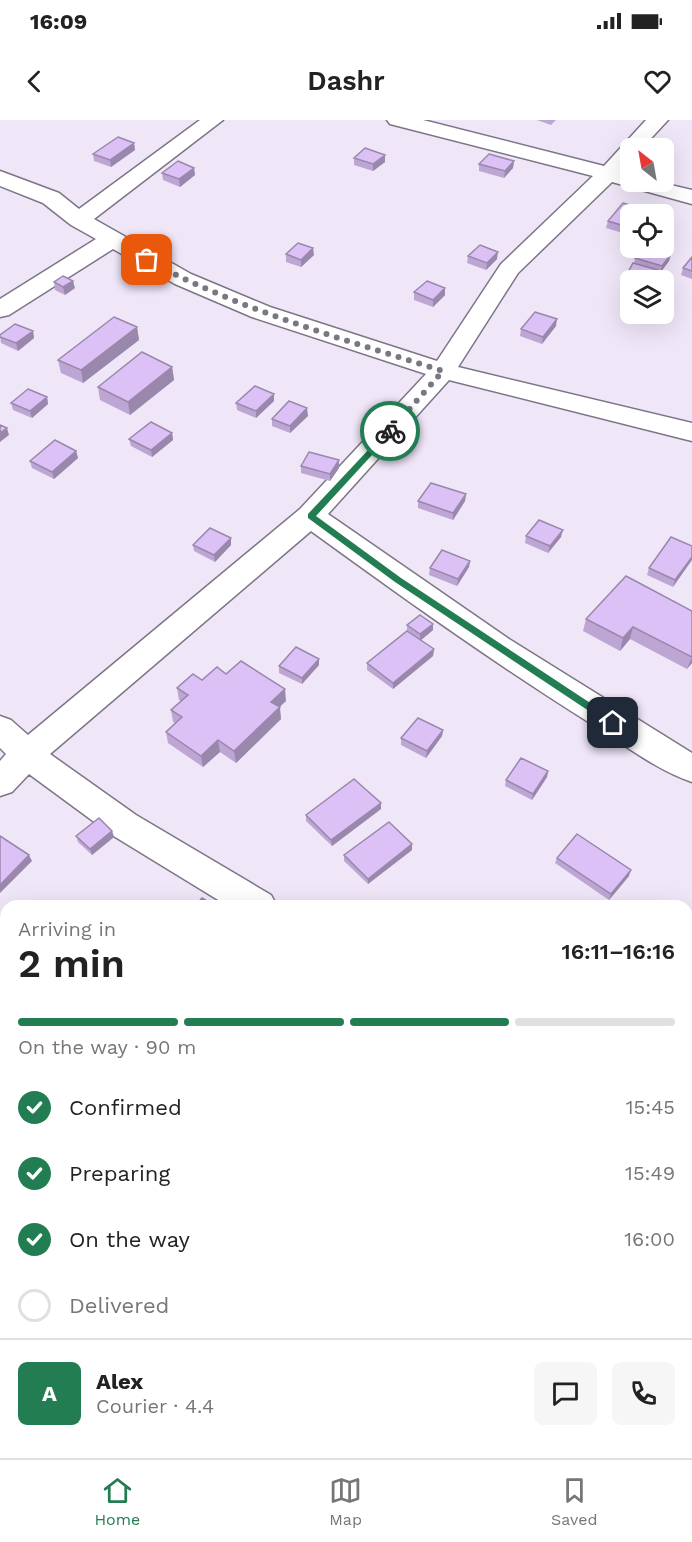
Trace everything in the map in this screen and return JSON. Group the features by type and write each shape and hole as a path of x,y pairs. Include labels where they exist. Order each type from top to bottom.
{"street":[{"path":"79,220 213,120"},
{"path":"397,120 574,162 620,178"},
{"path":"641,138 658,120"},
{"path":"0,178 51,198 79,220 111,240 183,279 261,312 443,371 692,432"},
{"path":"0,782 26,755 310,516 443,371 509,269 620,182"},
{"path":"673,192 692,197"},
{"path":"0,310 111,240"},
{"path":"310,516 398,580 511,656 613,723 692,768"},
{"path":"0,729 26,755 136,833 249,900"}],"building":[{"path":"118,137 134,143 110,160 93,154"},
{"path":"365,148 385,155 373,164 354,158"},
{"path":"489,154 514,161 505,171 479,164"},
{"path":"178,161 194,168 179,179 162,173"},
{"path":"620,207 620,225 608,221"},
{"path":"298,243 313,248 301,260 286,254"},
{"path":"480,245 498,252 487,263 468,256"},
{"path":"692,257 692,271 683,268"},
{"path":"635,258 668,258 662,266"},
{"path":"633,263 658,270 629,270"},
{"path":"63,276 73,281 63,287 54,282"},
{"path":"427,281 445,288 433,300 414,292"},
{"path":"535,312 557,319 543,337 521,329"},
{"path":"114,317 137,327 81,370 58,360"},
{"path":"15,324 33,331 16,343 0,337 0,335"},
{"path":"142,352 172,367 128,402 98,387"},
{"path":"255,386 274,394 256,411 236,403"},
{"path":"28,389 47,397 30,411 11,403"},
{"path":"289,401 307,408 290,426 272,419"},
{"path":"151,422 172,433 151,450 129,439"},
{"path":"0,425 7,428 0,433"},
{"path":"55,440 76,451 52,472 30,461"},
{"path":"309,452 339,460 330,474 301,466"},
{"path":"431,483 466,494 453,513 418,501"},
{"path":"539,520 563,530 550,546 526,536"},
{"path":"210,528 231,538 214,555 193,545"},
{"path":"671,537 692,546 692,557 675,580 649,568"},
{"path":"442,550 470,561 458,579 430,568"},
{"path":"626,576 692,611 692,657 633,627 623,638 586,619"},
{"path":"420,615 433,624 420,634 407,625"},
{"path":"407,631 434,649 393,683 367,663"},
{"path":"296,647 319,659 302,678 279,666"},
{"path":"241,661 285,689 271,702 280,707 234,751 218,740 201,756 166,732 182,717 171,710 188,695 177,688 193,674 202,680 217,667 226,674"},
{"path":"418,718 443,730 427,751 401,738"},
{"path":"521,758 548,771 533,794 506,780"},
{"path":"354,779 381,803 331,840 306,815"},
{"path":"99,818 112,831 90,849 76,836"},
{"path":"389,822 412,844 368,879 344,855"},
{"path":"577,834 631,870 611,894 557,858"},
{"path":"0,836 29,855 0,885"}],"way so far":[{"path":"147,260 183,279 261,312 443,371 420,394 390,431"}],"route":[{"path":"390,431 310,516 398,580 613,723"}]}
